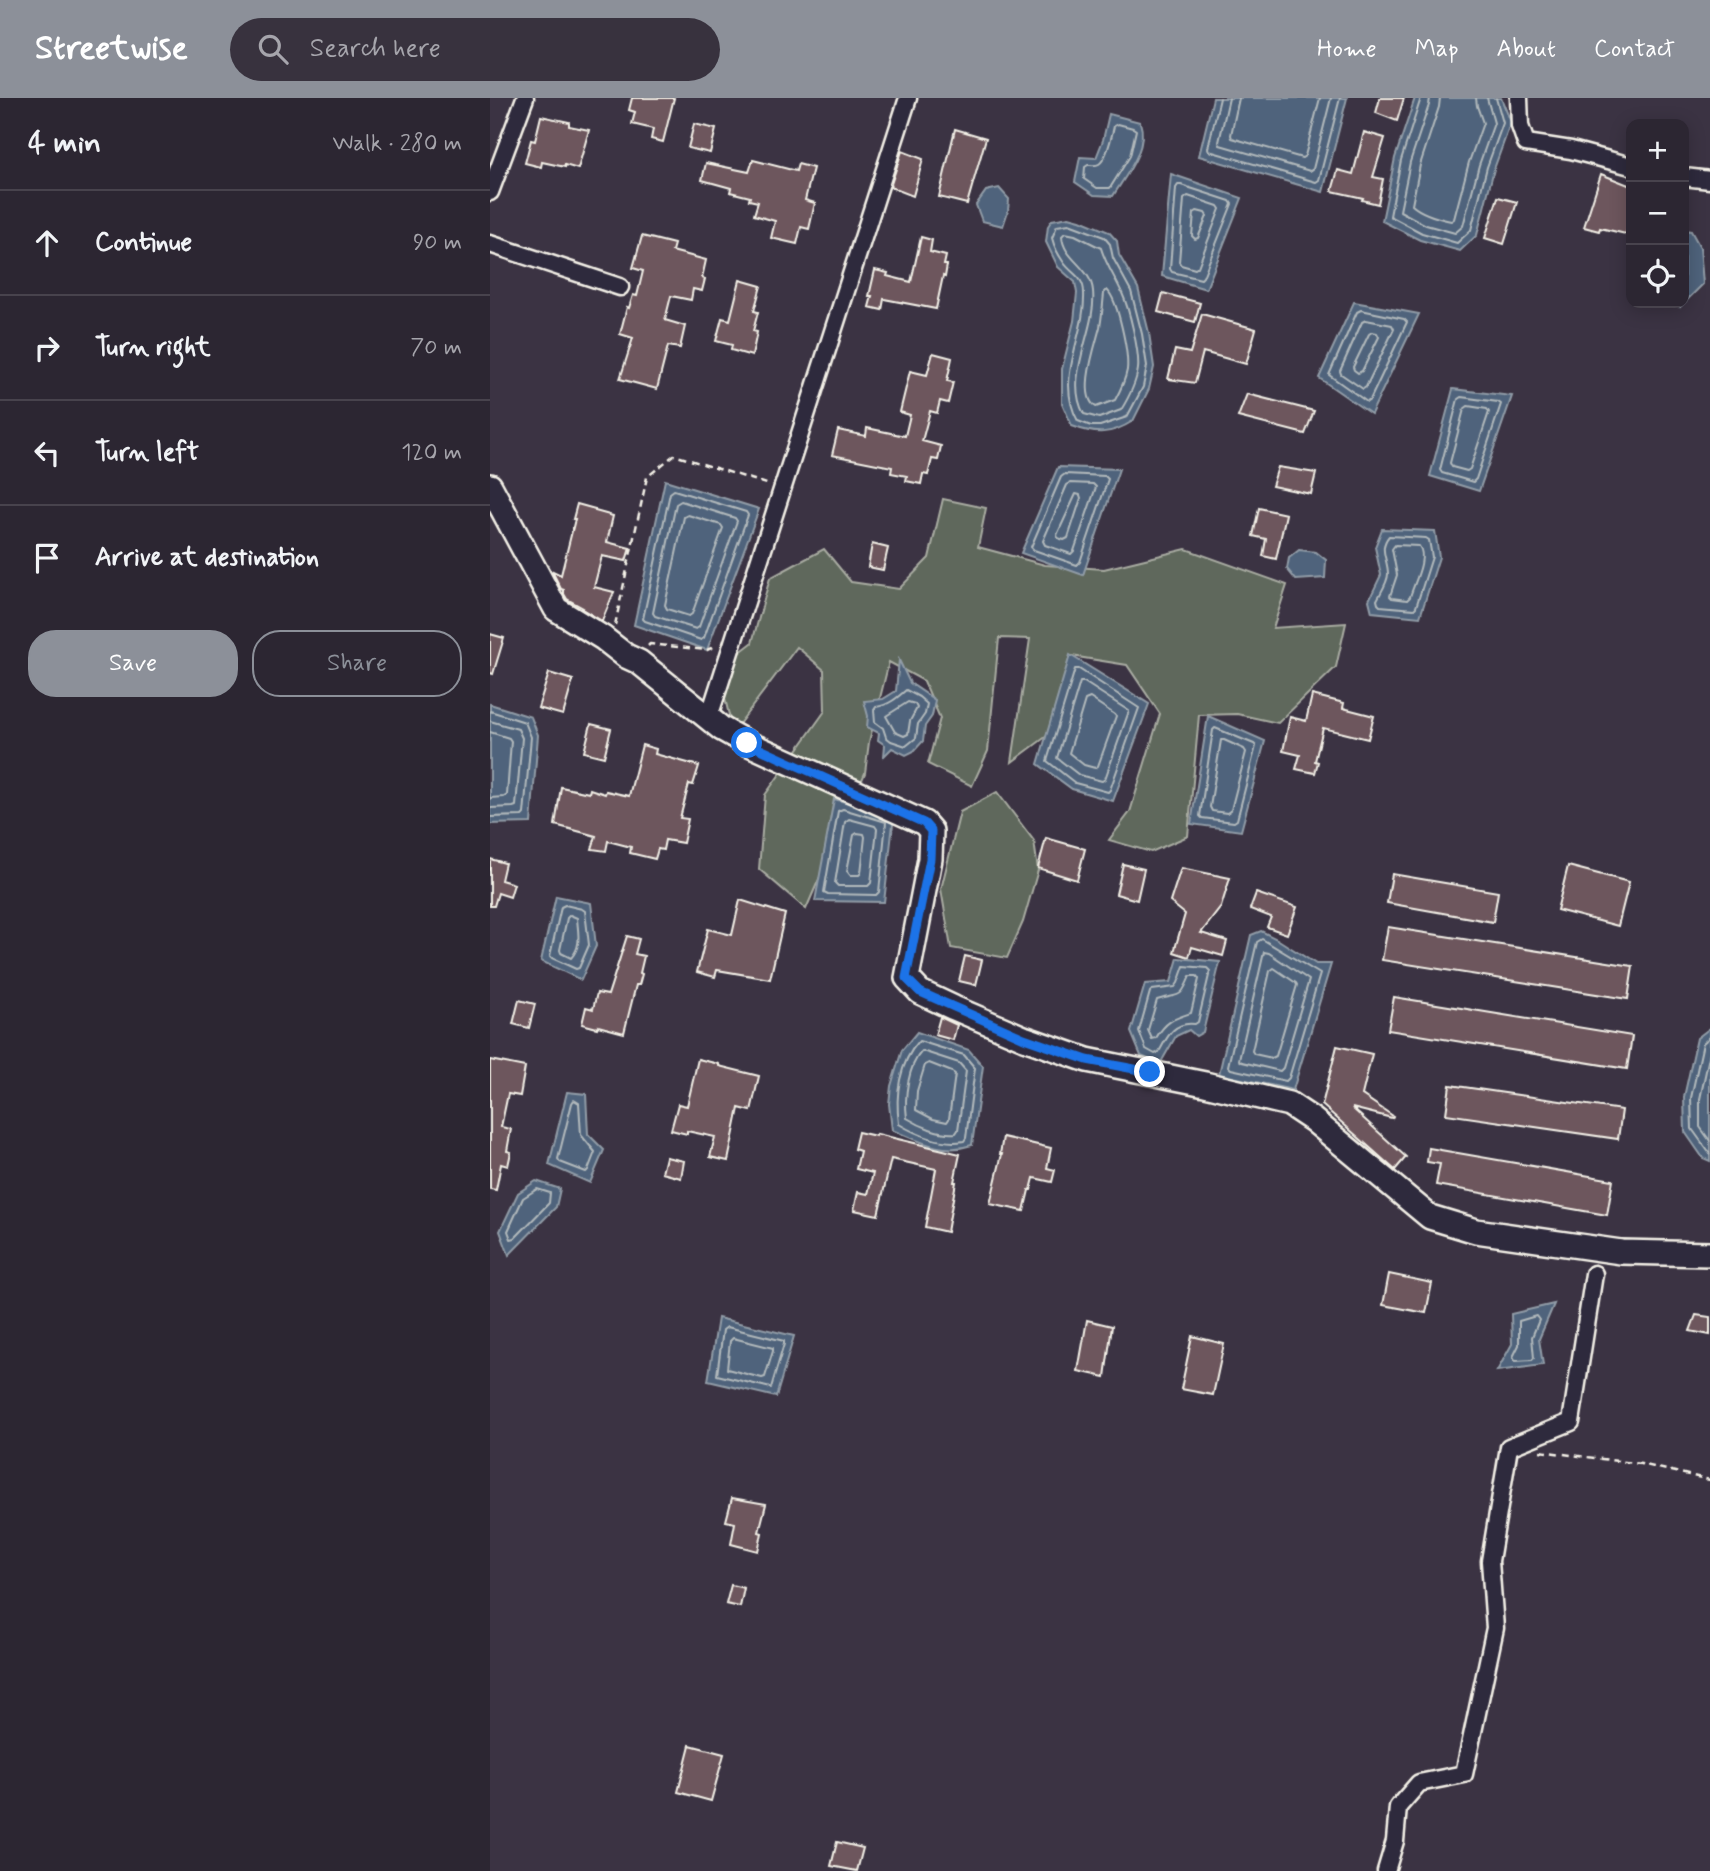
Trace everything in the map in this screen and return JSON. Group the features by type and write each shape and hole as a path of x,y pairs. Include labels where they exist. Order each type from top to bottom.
{"main road":[{"path":"490,486 556,609 639,662 722,729 747,743 924,823 931,831 930,859 906,978 920,992 1024,1038 1087,1060 1289,1104 1323,1128 1430,1217 1476,1231 1621,1252 1710,1254"}],"street":[{"path":"490,192 526,98"},
{"path":"709,717 908,98"},
{"path":"1520,98 1520,126 1526,143 1571,150 1626,165"},
{"path":"1689,178 1710,180"},
{"path":"490,244 620,287"},
{"path":"1386,1871 1395,1841 1398,1807 1419,1783 1464,1774 1495,1629 1490,1561 1509,1447 1571,1422 1594,1274"}],"path":[{"path":"719,644 707,650 650,645 618,651 647,477 674,455 762,481 776,488"},
{"path":"1509,1447 1641,1464 1710,1480"}],"green space":[{"path":"943,499 986,508 978,547 1045,565 1104,569 1186,549 1287,585 1273,628 1346,623 1336,667 1278,723 1237,714 1199,715 1188,836 1151,852 1109,840 1130,812 1160,714 1127,665 1071,656 1047,736 1012,762 1030,639 999,638 988,751 972,786 928,764 940,718 924,681 889,662 869,742 865,773 806,909 759,869 765,795 825,711 824,670 797,647 733,732 718,669 752,643 770,578 824,549 851,582 899,589 929,558"},
{"path":"997,792 1034,841 1038,870 1023,922 1007,958 951,948 941,889 960,812"}],"water":[{"path":"1213,98 1347,98 1323,192 1199,156"},
{"path":"1415,98 1501,98 1511,122 1494,169 1477,235 1460,251 1420,240 1382,221 1395,158"},
{"path":"1109,114 1140,122 1141,142 1135,161 1113,196 1094,195 1075,182 1080,157 1096,158"},
{"path":"1171,174 1242,198 1206,289 1162,276"},
{"path":"999,188 1009,199 1003,226 982,221 976,205 986,191"},
{"path":"1069,217 1109,232 1117,241 1119,255 1138,288 1149,333 1154,367 1149,389 1133,421 1110,431 1096,432 1072,426 1062,403 1062,369 1074,321 1077,293 1075,282 1058,267 1046,242 1048,226 1052,220"},
{"path":"1689,231 1700,247 1703,284 1689,298"},
{"path":"1354,302 1419,314 1371,414 1319,378"},
{"path":"1453,389 1512,396 1479,491 1430,476"},
{"path":"1058,467 1119,469 1083,575 1021,553"},
{"path":"665,480 759,509 707,650 634,625"},
{"path":"1382,529 1435,531 1439,557 1420,617 1372,612 1369,600 1381,575 1375,547"},
{"path":"1299,550 1316,552 1326,560 1325,578 1296,580 1287,569 1289,558"},
{"path":"1070,655 1149,704 1113,801 1072,789 1038,764"},
{"path":"899,660 910,683 935,700 932,716 925,726 923,741 914,751 906,755 892,748 884,756 885,745 878,740 879,733 867,727 868,716 864,701 883,699 896,691"},
{"path":"490,704 531,717 538,735 531,823 490,824"},
{"path":"1208,716 1265,741 1241,831 1191,824"},
{"path":"834,799 894,815 884,902 815,901"},
{"path":"556,896 591,903 596,946 581,980 541,961"},
{"path":"1261,931 1316,964 1331,964 1293,1090 1219,1074 1251,935"},
{"path":"1178,958 1220,962 1203,1032 1196,1036 1189,1030 1176,1036 1160,1064 1141,1056 1131,1032 1145,984 1171,982"},
{"path":"1710,1028 1710,1161 1703,1158 1685,1132 1684,1097 1697,1038"},
{"path":"917,1032 969,1050 983,1066 972,1145 941,1148 892,1130 889,1104 891,1086 902,1050"},
{"path":"567,1092 586,1094 588,1134 604,1150 590,1183 549,1165"},
{"path":"536,1181 560,1189 556,1207 509,1255 500,1231 518,1193"},
{"path":"1554,1304 1539,1339 1543,1365 1497,1371 1512,1344 1511,1314"},
{"path":"718,1318 794,1336 776,1397 708,1381"}],"building":[{"path":"632,98 674,98 663,142 651,139 653,129 632,124 635,112 629,110"},
{"path":"1380,98 1404,98 1397,121 1376,113"},
{"path":"541,116 589,130 578,169 542,162 541,167 525,163 531,140 535,141"},
{"path":"694,124 716,129 710,153 688,148"},
{"path":"955,129 986,138 967,204 939,197"},
{"path":"1364,132 1385,138 1373,177 1383,179 1378,204 1332,191 1338,170 1353,174"},
{"path":"902,151 923,159 913,196 890,187"},
{"path":"753,160 796,171 798,164 813,168 805,200 815,203 809,229 801,227 797,244 771,238 775,221 754,215 758,202 730,192 731,188 702,180 706,163 749,172"},
{"path":"1601,174 1626,184 1626,234 1584,227"},
{"path":"1498,197 1517,202 1504,244 1485,238"},
{"path":"642,236 674,244 672,251 706,260 702,291 693,289 691,300 671,296 665,320 685,326 680,348 668,346 657,389 620,379 633,338 620,334 627,307 629,308 633,295 637,296 643,271 633,268"},
{"path":"921,237 932,240 930,252 946,256 945,277 943,276 936,309 884,299 882,310 869,307 875,270 911,282"},
{"path":"740,280 761,286 754,311 758,312 753,331 757,332 752,356 731,350 732,345 716,341 722,318 730,320"},
{"path":"1163,293 1200,303 1195,322 1158,312"},
{"path":"1202,314 1256,329 1246,364 1203,352 1195,383 1168,379 1175,350 1190,353"},
{"path":"933,353 952,358 947,381 953,382 948,403 940,401 937,413 930,411 922,441 941,446 938,460 932,459 928,475 923,474 921,484 906,481 907,476 891,473 892,467 832,455 838,430 866,436 867,428 905,436 910,415 900,412 910,371 927,375"},
{"path":"1247,394 1314,411 1305,434 1238,417"},
{"path":"1278,467 1316,473 1311,494 1272,486"},
{"path":"577,504 613,516 607,542 630,548 626,561 602,556 594,587 614,592 602,621 567,599 553,573 561,575"},
{"path":"1259,508 1286,514 1276,559 1263,556 1266,539 1253,536"},
{"path":"872,544 888,548 883,570 868,567"},
{"path":"490,634 504,638 493,674 490,673"},
{"path":"549,673 573,680 563,715 538,708"},
{"path":"1312,695 1344,703 1343,708 1374,716 1368,739 1323,728 1315,761 1318,762 1315,773 1296,769 1300,755 1283,751 1290,717 1306,721"},
{"path":"591,724 611,729 604,757 584,752"},
{"path":"642,745 656,749 655,754 699,766 693,785 689,784 680,818 688,819 683,843 665,840 663,850 658,849 655,859 630,853 631,847 608,841 606,851 592,849 596,836 555,825 561,787 589,793 590,789 605,794 606,791 629,796"},
{"path":"1046,838 1085,849 1077,880 1038,868"},
{"path":"490,859 505,863 501,880 514,884 510,897 498,893 494,906 490,906"},
{"path":"1123,864 1144,869 1137,900 1116,894"},
{"path":"1568,866 1629,882 1618,926 1557,910"},
{"path":"1181,868 1230,878 1221,907 1201,933 1227,941 1223,956 1192,947 1189,957 1174,952 1185,914 1170,902"},
{"path":"1392,874 1498,892 1493,922 1387,903"},
{"path":"1256,893 1297,907 1287,934 1267,927 1271,917 1250,909"},
{"path":"740,900 785,914 770,979 717,970 715,977 697,972 708,929 732,935"},
{"path":"1388,927 1633,966 1628,999 1382,960"},
{"path":"627,936 639,939 635,954 644,956 642,974 639,985 636,985 624,1033 582,1024 586,1007 593,1009 597,993 608,995"},
{"path":"965,956 982,960 976,985 959,981"},
{"path":"1394,997 1632,1036 1627,1069 1388,1030"},
{"path":"519,1000 535,1004 529,1028 513,1024"},
{"path":"940,1017 957,1025 953,1040 935,1035"},
{"path":"1337,1046 1372,1054 1362,1095 1393,1116 1392,1118 1352,1108 1406,1157 1395,1170 1322,1105"},
{"path":"698,1059 759,1076 751,1111 739,1108 728,1161 710,1157 715,1137 671,1130 678,1104 687,1106"},
{"path":"490,1060 525,1067 520,1096 508,1094 501,1127 511,1129 507,1151 511,1152 508,1166 501,1164 496,1190 490,1189"},
{"path":"1450,1085 1622,1110 1618,1139 1446,1114"},
{"path":"858,1132 960,1154 947,1232 925,1227 936,1169 891,1159 878,1215 854,1210 858,1192 868,1194 873,1173 856,1169 860,1151 854,1149"},
{"path":"1003,1137 1051,1148 1047,1168 1055,1170 1052,1182 1034,1178 1024,1211 990,1204 1002,1154"},
{"path":"1429,1148 1613,1180 1607,1215 1436,1185 1440,1164 1427,1162"},
{"path":"666,1157 684,1161 681,1178 662,1173"},
{"path":"1389,1274 1432,1283 1426,1313 1383,1305"},
{"path":"1696,1315 1710,1317 1710,1335 1690,1331"},
{"path":"1087,1320 1112,1326 1105,1377 1078,1371"},
{"path":"1192,1336 1224,1344 1213,1395 1181,1389"},
{"path":"732,1498 766,1504 759,1532 762,1533 758,1551 731,1544 735,1523 726,1521"},
{"path":"731,1585 744,1588 740,1607 726,1604"},
{"path":"690,1745 724,1754 711,1801 678,1792"},
{"path":"837,1842 863,1848 857,1871 831,1866"}],"route":[{"path":"747,743 924,823 931,831 930,859 906,978 920,992 1024,1038 1087,1060 1150,1072"}]}
